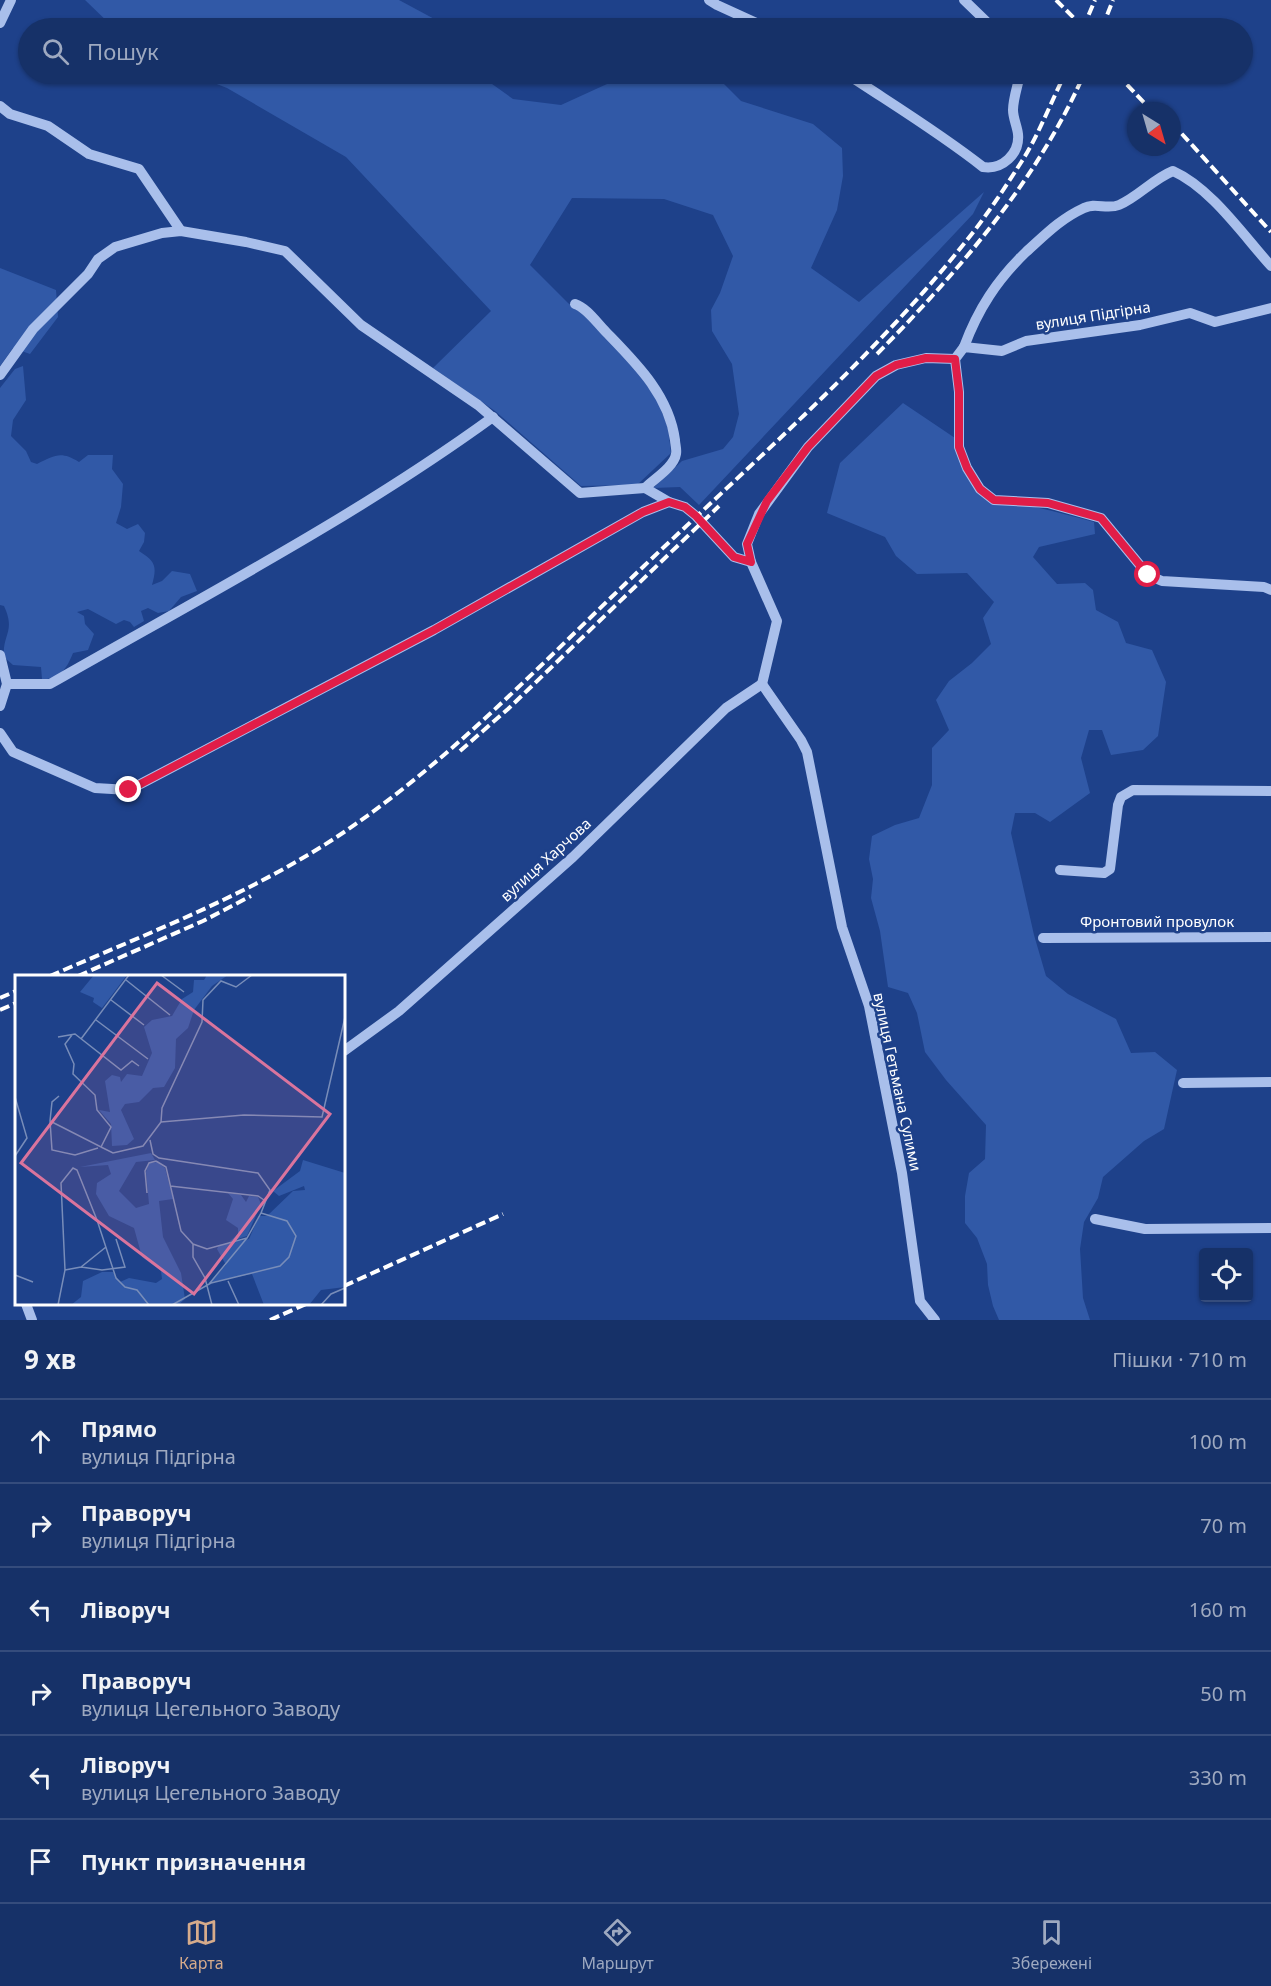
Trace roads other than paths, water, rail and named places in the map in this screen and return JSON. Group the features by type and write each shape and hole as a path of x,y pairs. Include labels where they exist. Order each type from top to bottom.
{"street":[{"path":"0,23 11,0"},
{"path":"710,0 745,18"},
{"path":"964,0 983,18"},
{"path":"862,84 948,140 983,167 1001,165 1009,160 1017,143 1018,132 1013,110 1018,84"},
{"path":"0,106 10,114 48,126 89,154 139,169 181,231"},
{"path":"1271,266 1217,205 1188,178 1173,171 1163,175 1119,205 1103,208 1085,207 1047,231 999,280 974,320 964,347 955,359 959,392 959,447 967,468 980,489 994,500 1048,503 1101,518 1148,575 1162,581 1264,587 1271,590"},
{"path":"0,375 33,329 88,274 98,259 115,247 162,233 181,231 285,251 360,325 493,417 580,492 645,488 669,502 685,507 734,557 751,562"},
{"path":"575,304 594,319 641,368 662,399 673,428 676,454 669,466 645,488"},
{"name":"вулиця Підгірна","path":"964,347 1002,351 1026,341 1140,325 1190,313 1215,322 1271,308"},
{"path":"762,684 777,621 751,562 747,544 767,501 808,447 876,376 896,365 926,358 955,359"},
{"path":"7,684 50,684 312,536 434,460 493,417"},
{"path":"0,733 13,752 95,788 129,790 434,630 643,512 669,502"},
{"path":"0,655 7,684 0,706"},
{"name":"вулиця Харчова","path":"345,1050 399,1011 573,857 726,708 762,684"},
{"name":"вулиця Гетьмана Сулими","path":"762,684 807,752 842,927 869,1006 902,1173 920,1301 935,1320"},
{"path":"1060,870 1104,873 1110,869 1118,806 1121,797 1133,790 1271,792"},
{"name":"Фронтовий провулок","path":"1043,938 1271,937"},
{"path":"1183,1083 1271,1083"},
{"path":"1095,1219 1144,1229 1271,1227"},
{"path":"26,1305 32,1320"}],"railway":[{"path":"1056,0 1074,18"},
{"path":"1087,18 1095,0"},
{"path":"1106,18 1113,0"},
{"path":"52,975 209,907 286,867 360,821 435,763 506,699 813,406 895,323 934,280 997,199 1028,151 1060,84"},
{"path":"877,354 908,323 994,223 1043,151 1079,84"},
{"path":"1126,84 1143,102"},
{"path":"1181,133 1271,232"},
{"path":"460,751 508,709 719,506"},
{"path":"80,975 203,921 251,896"},
{"path":"0,998 15,991"},
{"path":"0,1010 15,1003"},
{"path":"345,1286 503,1214"},
{"path":"270,1320 304,1305"}]}
